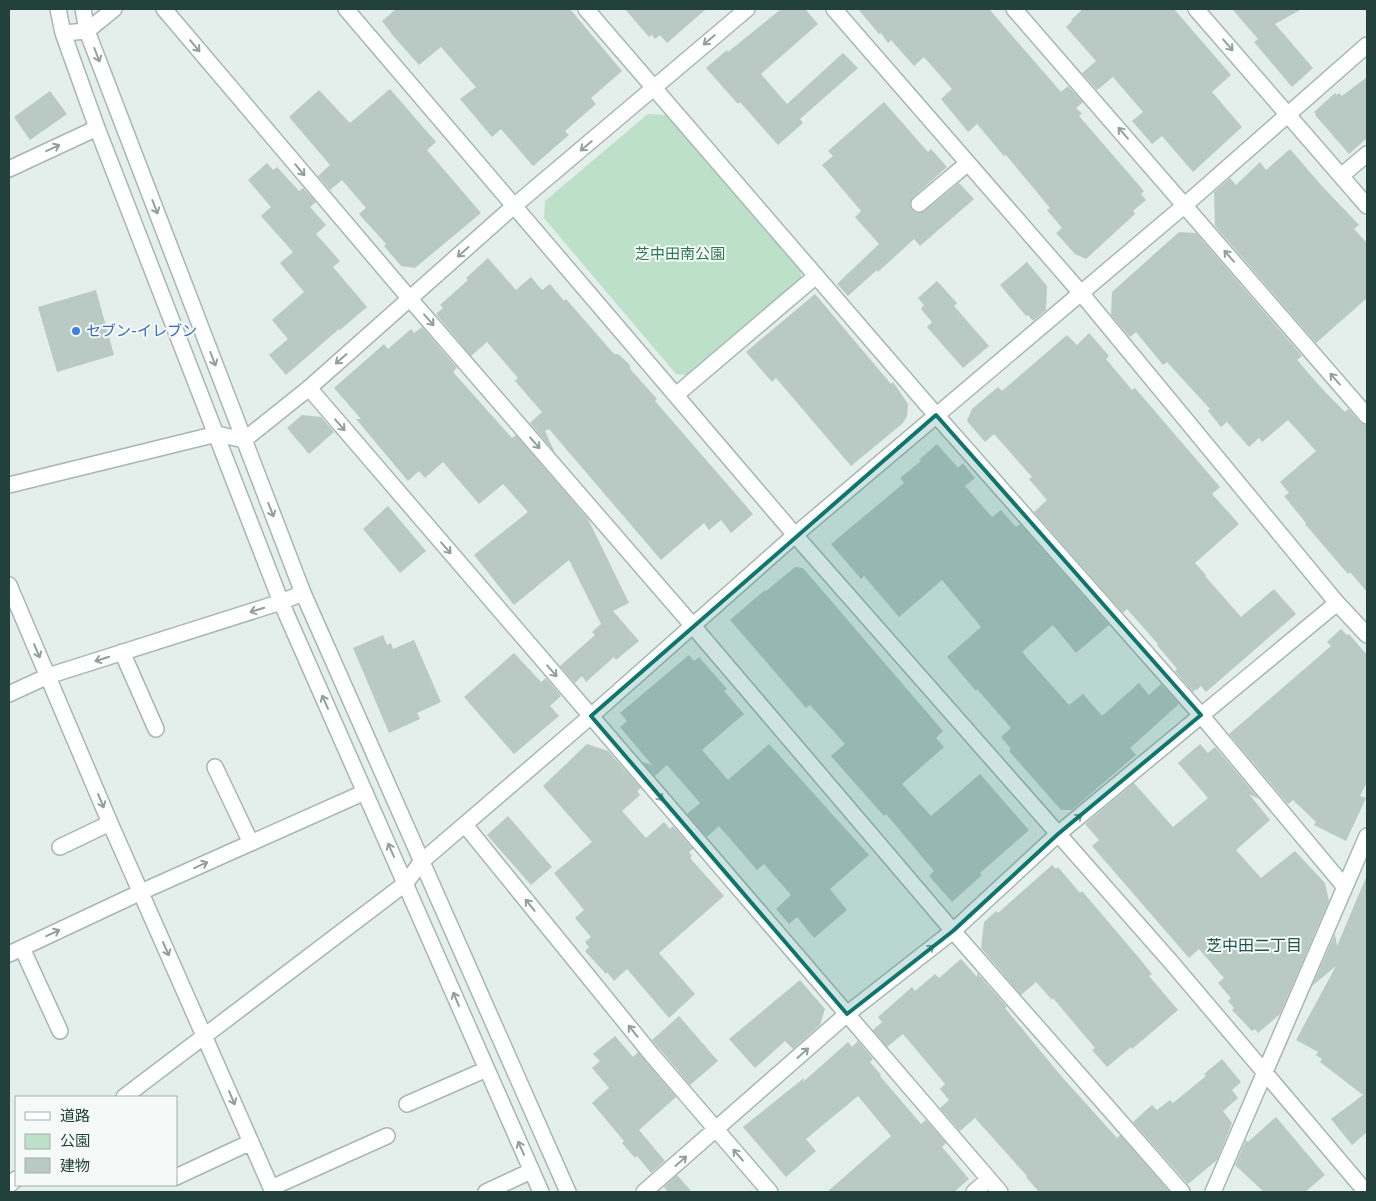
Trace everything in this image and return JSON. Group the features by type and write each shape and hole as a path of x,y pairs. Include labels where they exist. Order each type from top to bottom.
{"street":[{"path":"58,9 63,33 97,128 281,602 541,1192"},
{"path":"83,9 88,31 303,593 568,1192"},
{"path":"63,33 88,31 114,9"},
{"path":"164,9 410,299 693,626 953,931 1182,1192"},
{"path":"346,9 795,535 1264,1071 1366,1192"},
{"path":"586,9 936,415 1202,716 1344,886"},
{"path":"244,440 308,388 514,206 747,9"},
{"path":"834,9 1081,293 1338,603 1367,635"},
{"path":"1014,9 1367,416"},
{"path":"1196,9 1367,206"},
{"path":"125,1096 406,883 421,862 591,716 795,535 1185,204 1367,45"},
{"path":"9,168 97,128"},
{"path":"1342,176 1367,154"},
{"path":"919,204 968,163"},
{"path":"676,396 816,276"},
{"path":"308,388 1000,1192"},
{"path":"9,485 217,434 244,440"},
{"path":"9,585 110,823 272,1190 387,1136"},
{"path":"9,694 48,676 281,602 303,593"},
{"path":"644,1192 847,1014 953,931 1058,834 1338,603"},
{"path":"122,652 156,730"},
{"path":"215,767 251,843"},
{"path":"60,1031 15,951 364,792"},
{"path":"60,847 110,823"},
{"path":"466,825 652,1055 770,1192"},
{"path":"1213,1192 1367,836"},
{"path":"407,1104 487,1069"},
{"path":"178,1176 251,1142"},
{"path":"486,1192 531,1171"},
{"path":"974,1192 989,1179"},
{"path":"9,1186 11,1192"}],"highlighted area":[{"path":"936,415 1201,715 1058,834 953,931 847,1014 591,716"}],"green space":[{"name":"芝中田南公園","path":"648,114 666,115 801,271 801,278 689,375 676,374 544,218 545,201"}],"building":[{"path":"396,9 570,9 622,71 591,98 596,104 565,131 569,135 533,166 501,129 492,137 460,99 476,87 441,47 419,65 395,38 382,21"},
{"path":"625,9 706,9 667,43 660,35 655,39 652,35 649,37"},
{"path":"781,9 805,9 818,24 761,74 787,104 843,53 858,68 800,119 803,123 778,145 740,102 738,104 706,68"},
{"path":"858,9 989,9 1061,92 1068,86 1083,102 1076,108 1082,114 1079,116 1144,191 1141,194 1146,200 1133,211 1135,214 1086,259 1075,254 1056,233 1062,228 1047,210 1050,208 1006,155 1004,156 977,124 968,132 941,99 952,89 924,57 914,66 891,40 888,43 881,33 879,34"},
{"path":"1083,9 1174,9 1231,75 1212,92 1242,127 1193,172 1162,136 1152,144 1132,121 1143,112 1113,77 1097,90 1082,73 1096,61 1066,27"},
{"path":"1232,9 1302,9 1275,24 1313,68 1292,87 1254,42 1258,39"},
{"path":"1367,77 1367,138 1349,154 1314,112 1335,93 1337,95 1339,93 1342,96"},
{"path":"390,89 436,142 427,150 481,213 415,268 401,266 384,246 386,244 359,214 366,208 342,180 330,190 318,176 330,165 289,117 319,90 350,123"},
{"path":"50,91 67,114 30,140 14,117"},
{"path":"884,102 928,152 931,149 947,167 913,197 910,205 912,210 916,213 925,211 959,183 974,199 920,246 914,239 848,296 837,284 879,244 855,217 861,211 822,165 833,156 828,151"},
{"path":"1290,149 1359,225 1354,229 1367,243 1367,298 1316,343 1215,226 1214,192 1230,178 1236,185 1260,162 1266,170"},
{"path":"267,163 273,170 277,167 299,191 303,188 316,202 310,207 326,225 316,234 340,261 333,267 367,307 286,375 269,355 288,339 272,320 304,292 280,263 293,252 261,216 271,207 248,180"},
{"path":"1179,232 1196,233 1302,356 1297,360 1325,392 1345,412 1348,409 1360,422 1367,425 1367,592 1350,572 1348,574 1305,524 1284,496 1289,493 1280,482 1316,451 1288,420 1262,442 1259,438 1249,447 1227,422 1221,427 1208,411 1210,409 1167,362 1163,365 1136,332 1130,337 1111,315 1112,292"},
{"path":"488,258 516,290 531,277 542,290 550,284 564,301 566,299 614,354 618,354 629,364 631,370 657,399 655,401 753,514 731,533 721,520 709,530 704,523 661,560 549,429 545,431 555,453 530,423 542,412 515,381 518,378 487,342 471,356 436,314 443,308 440,305 468,280 466,278"},
{"path":"1027,262 1047,286 1046,310 1033,321 1028,315 1026,316 1000,285"},
{"path":"937,281 957,303 954,306 989,346 963,368 927,327 932,322 921,309 924,305 918,298"},
{"name":"セブン-イレブン","path":"96,290 114,355 57,372 38,307"},
{"path":"815,294 891,384 893,382 908,404 907,416 903,423 851,466 776,378 772,382 746,352"},
{"path":"422,327 457,368 453,372 512,438 516,435 588,519 629,603 613,611 639,641 616,660 614,657 586,682 582,676 575,683 560,666 595,635 592,632 601,624 569,560 514,605 474,555 528,512 503,484 479,504 443,462 425,478 419,471 408,481 356,419 361,419 334,388 384,344 388,349 411,329 414,333"},
{"path":"1089,333 1109,356 1106,359 1132,390 1135,388 1220,487 1212,494 1239,524 1195,563 1241,617 1274,589 1296,614 1206,692 1201,686 1193,692 1175,671 1177,669 1158,644 1127,609 1123,613 1034,512 1047,500 1029,479 1032,477 994,434 985,442 967,421 972,409 998,387 1002,391 1067,335 1077,345"},
{"path":"302,415 321,417 334,432 309,454 287,428"},
{"path":"937,444 958,468 963,463 975,478 965,486 992,517 1001,510 1016,527 1020,524 1109,625 1076,653 1053,625 1022,652 1069,705 1083,694 1102,716 1139,683 1149,695 1161,684 1179,704 1130,748 1136,755 1072,810 1061,810 1009,751 1011,749 1001,737 1011,728 947,657 981,627 942,580 899,617 864,576 861,579 831,544 904,483 900,478 921,461 919,460"},
{"path":"388,506 426,551 400,573 363,529"},
{"path":"795,567 803,568 943,731 936,738 944,747 902,784 931,816 980,774 1029,830 980,873 982,875 952,902 929,876 934,871 886,814 884,816 831,756 845,744 810,705 806,708 730,620"},
{"path":"1341,629 1347,635 1349,634 1367,655 1367,782 1360,796 1366,798 1346,841 1314,825 1316,822 1293,800 1288,804 1229,734 1331,646 1327,642"},
{"path":"383,635 387,645 391,643 393,649 414,640 441,702 417,713 420,719 389,733 353,648"},
{"path":"514,653 541,682 546,678 561,696 550,706 559,716 514,754 464,697"},
{"path":"689,655 694,661 699,657 727,689 724,691 744,714 702,750 728,780 769,744 869,855 830,889 847,910 814,938 797,917 789,924 776,909 791,895 764,864 757,870 719,826 707,837 687,814 700,803 667,765 655,776 642,762 652,765 620,727 627,721 620,713"},
{"path":"587,744 608,751 641,788 637,791 640,795 622,811 646,838 664,822 670,829 673,826 693,849 689,852 692,856 690,858 724,896 659,953 695,994 669,1018 627,969 614,981 585,951 589,947 585,942 591,937 575,918 584,910 554,873 592,842 543,786"},
{"path":"1200,744 1208,753 1215,747 1259,799 1249,794 1270,820 1236,850 1261,878 1295,851 1325,883 1329,901 1280,1014 1258,1033 1255,1029 1252,1031 1232,1010 1234,1008 1228,1001 1231,998 1218,983 1224,978 1199,949 1189,958 1092,846 1099,840 1085,824 1134,783 1173,827 1208,798 1178,763"},
{"path":"508,816 552,867 531,885 487,835"},
{"path":"1052,865 1056,869 1058,867 1080,893 1082,891 1152,974 1149,976 1178,1010 1132,1049 1131,1047 1107,1067 1092,1050 1095,1048 1053,998 1052,1000 1036,982 1021,995 981,948 984,922 996,911 998,913"},
{"path":"1367,875 1367,1132 1352,1145 1331,1119 1363,1095 1320,1062 1322,1059 1316,1055 1318,1052 1296,1040 1336,966 1312,986 1335,934 1337,946"},
{"path":"961,959 977,977 977,973 1007,1007 1005,1008 1062,1077 1117,1138 1120,1135 1170,1192 1039,1192 975,1118 960,1131 940,1108 949,1100 940,1089 945,1084 903,1034 887,1047 873,1030 882,1022 878,1017 912,987 915,991 935,974 939,978"},
{"path":"800,980 825,1009 820,1025 793,1049 785,1041 755,1068 729,1039"},
{"path":"679,1016 718,1061 690,1085 652,1040"},
{"path":"615,1036 633,1057 638,1052 676,1097 639,1130 665,1161 651,1173 637,1156 635,1158 622,1143 624,1141 592,1103 609,1088 592,1068 600,1061 593,1054"},
{"path":"858,1041 873,1059 870,1062 880,1076 921,1124 926,1120 946,1143 942,1147 969,1179 954,1192 827,1192 891,1136 858,1096 806,1139 816,1151 786,1177 743,1127 804,1078 803,1082 848,1042 852,1047"},
{"path":"1222,1059 1241,1082 1232,1090 1238,1098 1223,1111 1232,1123 1217,1160 1188,1184 1133,1122 1152,1105 1157,1110 1170,1100 1173,1103 1206,1076 1204,1074"},
{"path":"1276,1117 1325,1175 1305,1192 1264,1192 1235,1165 1246,1140 1248,1142"},
{"path":"677,1175 692,1192 668,1192 664,1187"}],"place":[{"name":"セブン-イレブン","path":"76,331"}],"district":[{"name":"芝中田二丁目","path":"1254,945"}]}
